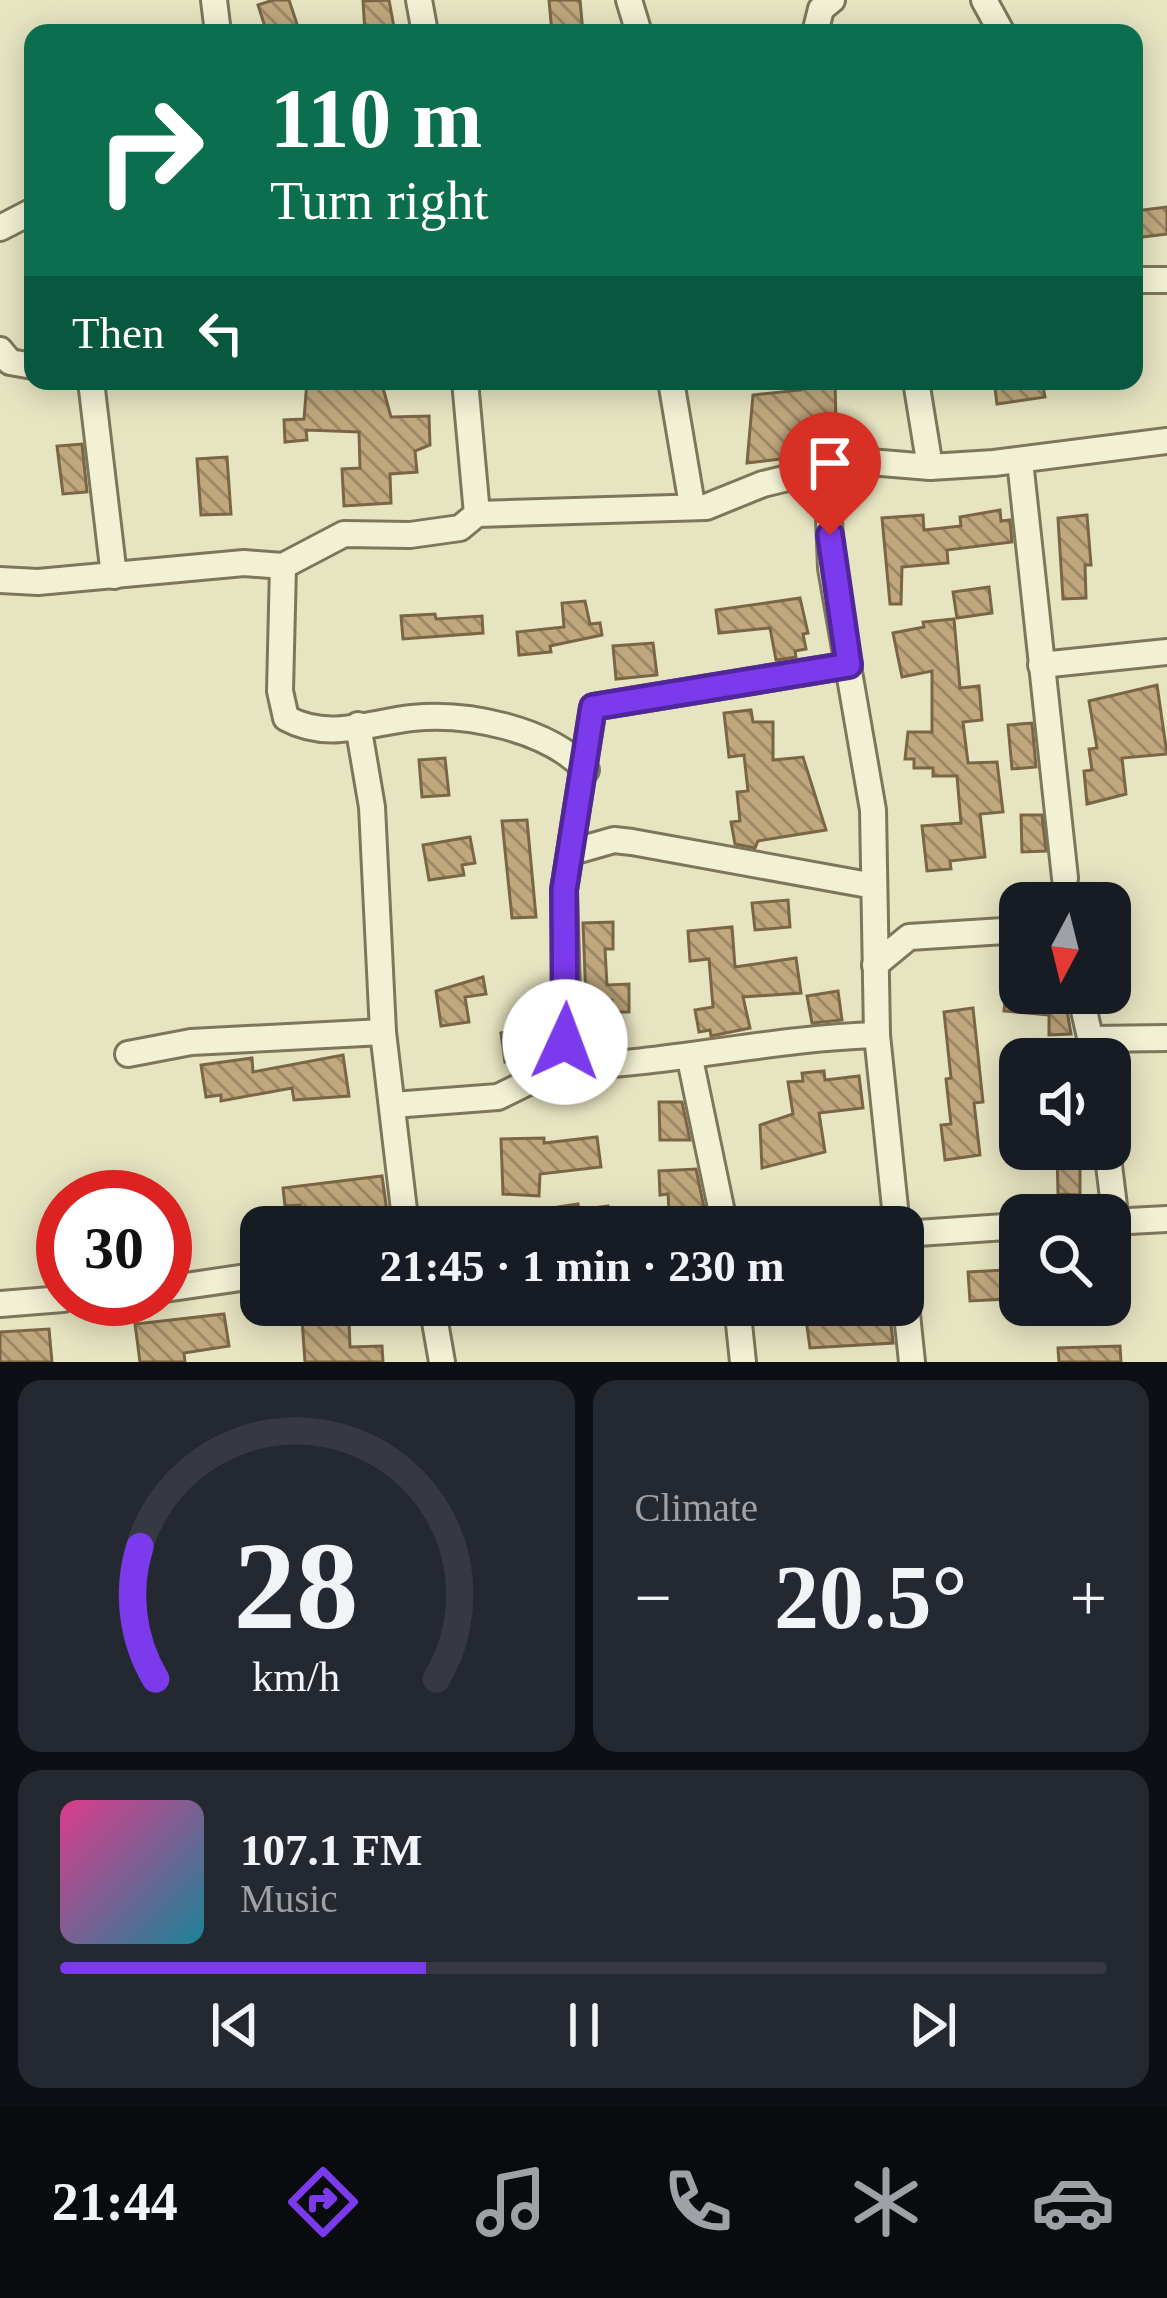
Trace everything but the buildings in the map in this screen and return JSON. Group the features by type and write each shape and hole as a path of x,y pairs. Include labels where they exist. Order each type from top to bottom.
{"street":[{"path":"92,390 114,576"},
{"path":"466,390 477,514"},
{"path":"673,390 692,505"},
{"path":"917,390 930,467"},
{"path":"0,580 114,576 244,563 283,566 344,534 410,535 460,528 477,514 726,503 763,484 870,460 930,467 1020,461 1167,441"},
{"path":"1020,461 1064,878"},
{"path":"827,468 831,568 873,811 877,1035 896,1206"},
{"path":"283,566 280,691 286,718 308,730 336,732 358,725 456,718 569,752 586,770"},
{"path":"1041,665 1167,652"},
{"path":"559,1067 567,989 564,890 586,770 589,716 600,702 849,665"},
{"path":"358,725 377,859 383,1032 404,1206"},
{"path":"572,852 614,840 632,842 874,886"},
{"path":"875,965 909,937 999,931"},
{"path":"128,1054 191,1042 383,1032"},
{"path":"393,1105 498,1097 559,1067 690,1059 730,1047 877,1035"},
{"path":"1131,1043 1167,1038"},
{"path":"690,1059 720,1206"},
{"path":"1131,1221 1167,1219"},
{"path":"924,1233 999,1227"},
{"path":"192,1285 240,1278"},
{"path":"0,1304 36,1301"},
{"path":"436,1326 442,1362"},
{"path":"739,1326 743,1362"},
{"path":"908,1326 912,1362"}],"route":[{"path":"565,1042 564,890 593,707 600,702 682,694 849,665 831,568 830,535"}]}
